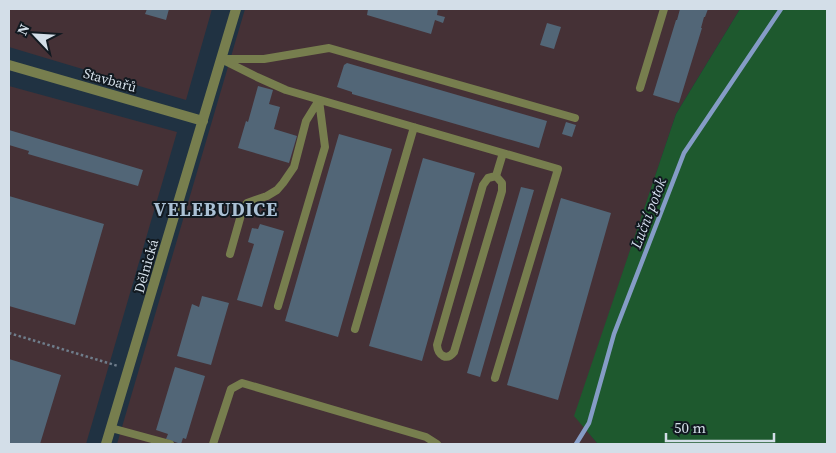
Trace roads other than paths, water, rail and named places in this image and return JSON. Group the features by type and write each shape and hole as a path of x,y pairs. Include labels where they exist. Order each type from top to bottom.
{"street":[{"name":"Dělnická","path":"106,444 236,9"},
{"name":"Stavbařů","path":"9,66 203,121"}],"lane":[{"path":"640,88 664,9"},
{"path":"221,59 264,59 329,48 575,118"},
{"path":"221,59 286,90 558,169 495,378"},
{"path":"230,254 243,208 247,202 267,196 277,190 294,167 306,122 319,100"},
{"path":"278,306 324,147 319,100"},
{"path":"355,329 414,127"},
{"path":"496,176 503,153"},
{"path":"496,176 502,183 502,192 454,352 451,356 446,357 440,354 437,346 483,185 488,178 496,176"},
{"path":"213,444 231,389 242,383 426,437 437,444"},
{"path":"112,428 170,444"}],"waterway":[{"name":"Luční potok","path":"576,444 589,423 614,334 684,153 781,9"}],"district":[{"name":"VELEBUDICE","path":"216,209"}]}
